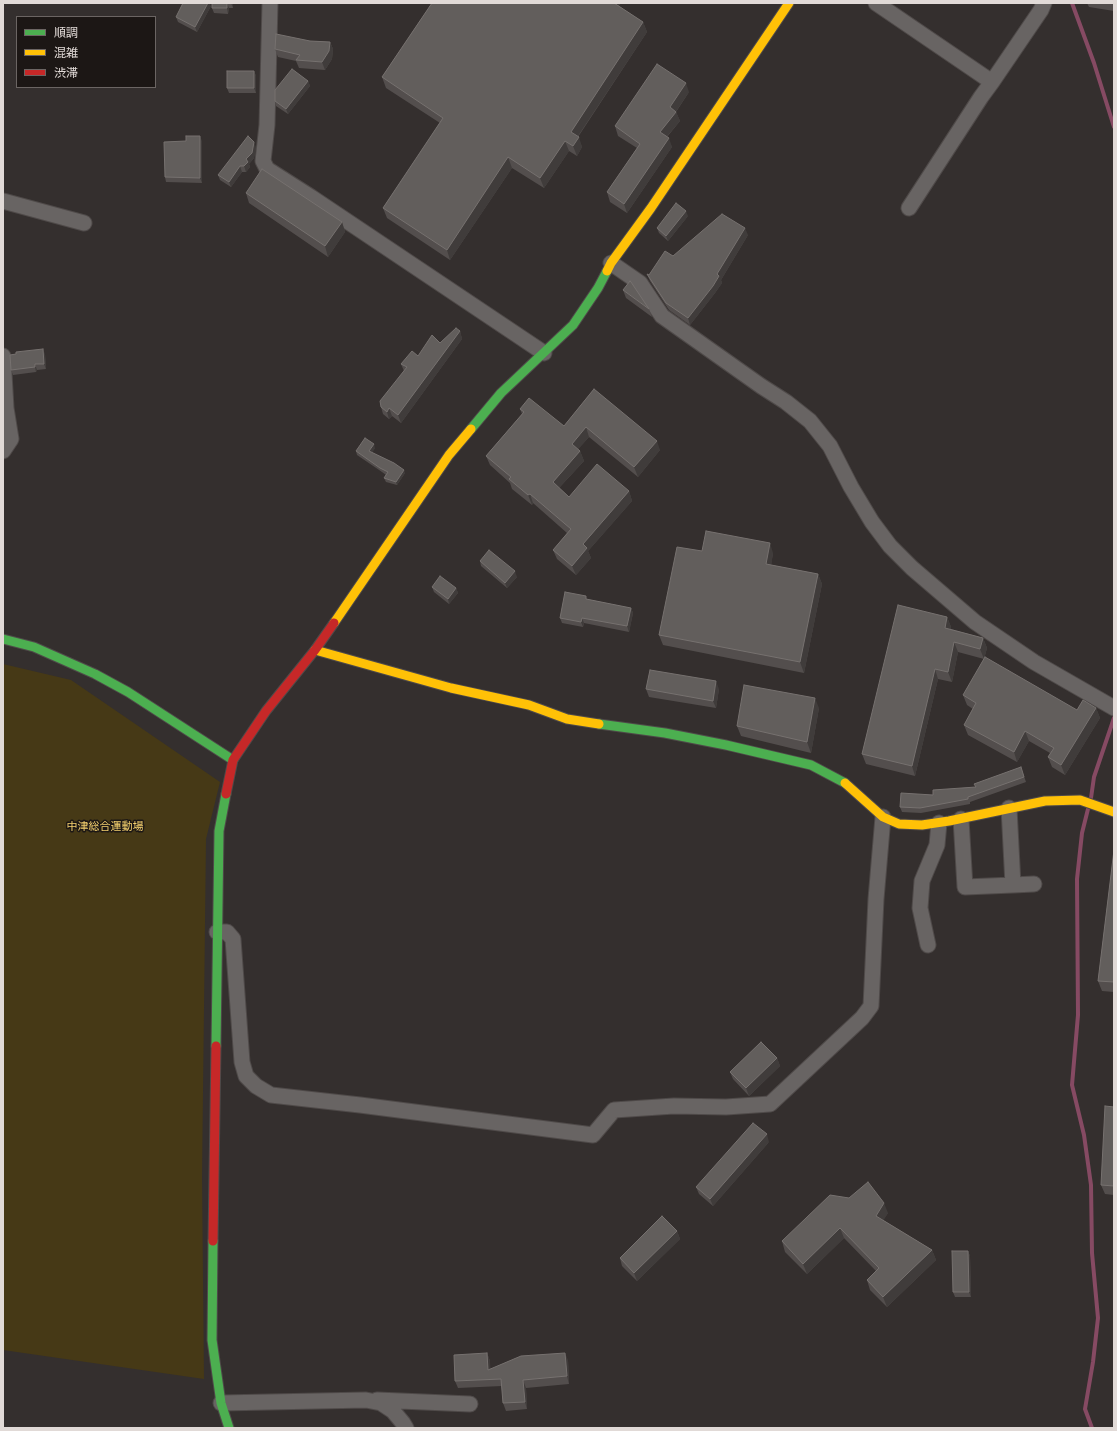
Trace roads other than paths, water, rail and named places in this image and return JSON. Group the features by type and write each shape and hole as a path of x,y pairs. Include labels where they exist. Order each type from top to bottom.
{"street":[{"path":"270,3 268,125 263,161 267,169 544,353"},
{"path":"229,1428 221,1403 212,1340 219,831 233,760 266,711 315,650 449,455 501,393 573,325 598,288 611,263 652,208 789,3"},
{"path":"876,3 992,82"},
{"path":"910,208 981,97 1041,10 1044,3"},
{"path":"3,200 84,223"},
{"path":"611,263 640,282 662,316 786,402 810,421 830,446 851,487 872,522 890,546 912,568 975,622 1034,662 1114,708"},
{"path":"3,356 6,408 11,439 3,451"},
{"path":"3,639 34,647 95,674 128,692 233,760"},
{"path":"315,650 452,688 529,705 567,719 666,733 726,745 811,765 848,784 883,818 899,824 922,825 939,823 1045,801 1080,800 1114,812"},
{"path":"1009,808 1013,885"},
{"path":"217,932 227,932 233,939 242,1062 246,1076 256,1086 271,1095 593,1135 614,1110 674,1106 770,1104 862,1018 871,1006 876,899 883,818"},
{"path":"961,819 965,887 1034,884"},
{"path":"928,945 920,908 922,881 937,845 939,823"},
{"path":"221,1403 366,1400 470,1404"},
{"path":"366,1400 381,1403 393,1411 406,1428"}],"waterway":[{"path":"1072,3 1094,63 1114,127"},
{"path":"1091,798 1094,777 1114,718"},
{"path":"1088,809 1082,833 1077,879 1078,1015 1072,1085 1084,1135 1091,1185 1092,1253 1098,1318 1093,1362 1085,1409 1092,1428"}],"park label":[{"name":"中津総合運動場","path":"105,827"}]}
